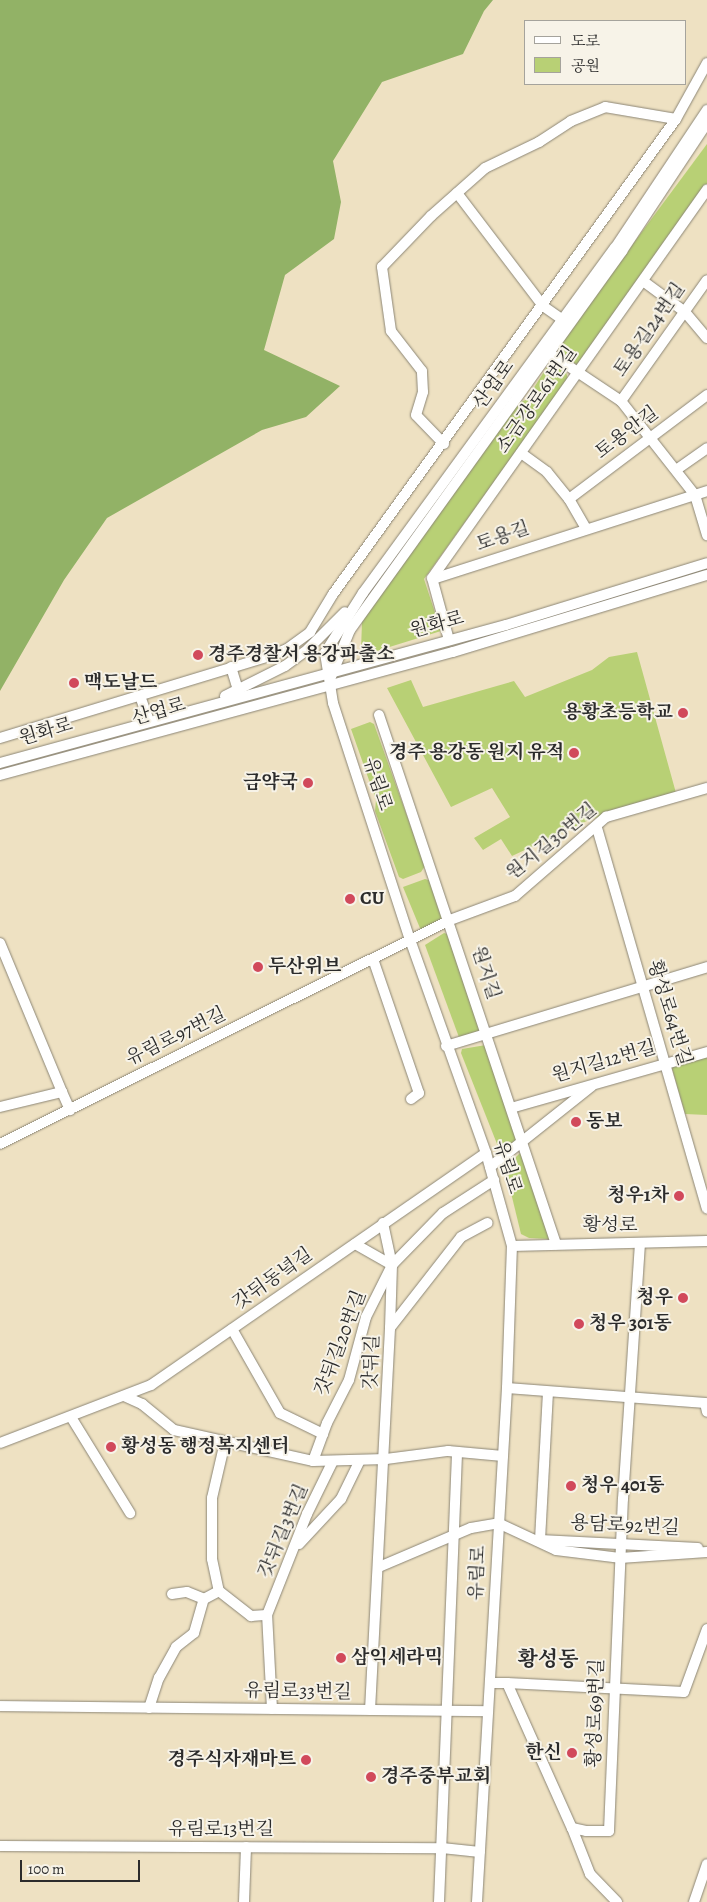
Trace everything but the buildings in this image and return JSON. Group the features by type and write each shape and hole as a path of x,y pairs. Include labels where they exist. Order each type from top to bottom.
{"street":[{"path":"0,738 140,696 289,648 310,632 326,606 676,119 707,64"},
{"path":"444,444 416,415 423,392 422,371 392,331 382,267 457,193 500,158 539,142 580,116 605,107 676,119"},
{"name":"산업로","path":"330,673 325,653 363,593 563,320 707,112"},
{"name":"산업로","path":"0,775 328,684 330,673 350,630 662,195 707,123"},
{"name":"소금강로61번길","path":"432,579 707,190"},
{"path":"457,193 542,306 563,320"},
{"name":"토용길24번길","path":"695,495 621,401 707,280"},
{"path":"643,281 685,312 707,338"},
{"path":"549,353 621,401"},
{"name":"토용안길","path":"569,499 707,395"},
{"path":"676,470 707,448"},
{"path":"521,453 547,472 569,499 586,528"},
{"name":"토용길","path":"432,579 586,528 707,491"},
{"path":"695,495 707,534"},
{"name":"원화로","path":"0,763 449,640 707,563"},
{"name":"원화로","path":"328,684 452,652 707,575"},
{"path":"432,579 449,640"},
{"path":"181,712 238,690 285,666 326,632 363,593"},
{"path":"326,606 338,609 350,606"},
{"path":"326,606 330,617 326,632"},
{"path":"231,667 238,690"},
{"name":"유림로","path":"328,684 410,940 446,1046 486,1154 512,1246 504,1456 498,1522 477,1902"},
{"path":"140,696 149,721"},
{"name":"원지길","path":"379,715 450,920 556,1244"},
{"name":"원지길30번길","path":"410,940 450,920 515,896 597,828 606,817 707,788"},
{"name":"황성로64번길","path":"597,828 707,1208"},
{"name":"유림로97번길","path":"0,1144 410,940"},
{"path":"0,944 70,1110"},
{"path":"373,959 419,1093 411,1098"},
{"path":"446,1046 487,1035 641,985 707,967"},
{"name":"원지길12번길","path":"511,1108 666,1062 707,1052"},
{"path":"490,1167 597,1082"},
{"path":"0,1106 62,1092"},
{"name":"갓뒤동녘길","path":"0,1443 151,1385 486,1154"},
{"name":"갓뒤길20번길","path":"313,1461 323,1434 350,1380 366,1317 392,1265 443,1213 494,1180"},
{"path":"390,1328 461,1237 487,1222"},
{"path":"384,1223 392,1265"},
{"name":"황성로","path":"512,1246 707,1241"},
{"path":"355,1244 392,1265"},
{"name":"황성로69번길","path":"572,1828 586,1831 609,1831 620,1558 632,1400 640,1244"},
{"name":"갓뒤길","path":"370,1710 386,1459 392,1265"},
{"path":"232,1329 280,1413 323,1434"},
{"path":"507,1388 632,1400 705,1403 707,1412"},
{"path":"540,1540 548,1392"},
{"path":"124,1396 142,1404 174,1430 313,1461 386,1459 457,1452 504,1456"},
{"path":"71,1417 130,1513"},
{"path":"225,1442 212,1498 212,1559 219,1591 251,1616 267,1614"},
{"path":"439,1902 457,1452"},
{"path":"296,1547 341,1498 360,1460"},
{"name":"갓뒤길3번길","path":"272,1709 267,1614 296,1547 307,1514 333,1461"},
{"path":"379,1567 455,1534 498,1522"},
{"name":"용담로92번길","path":"498,1522 540,1540 556,1550 620,1558"},
{"name":"용담로92번길","path":"540,1540 621,1543 707,1550"},
{"path":"620,1558 707,1550"},
{"path":"149,1708 159,1678 176,1647 194,1633 204,1599 219,1591"},
{"path":"172,1594 186,1592 204,1599"},
{"path":"490,1683 684,1692 707,1629"},
{"path":"507,1683 572,1828 590,1874 617,1902"},
{"name":"유림로33번길","path":"0,1706 487,1711"},
{"name":"유림로13번길","path":"0,1846 442,1848 480,1852"},
{"path":"244,1902 246,1847"},
{"path":"694,1902 707,1864"}],"green space":[{"path":"0,0 493,0 484,11 463,54 382,82 333,161 341,202 334,239 285,275 264,350 340,386 306,417 262,430 107,518 64,580 0,691"},
{"path":"707,144 707,185 582,363 576,364 559,353 558,345"},
{"path":"549,364 566,372 568,379 424,579 441,631 367,654 361,650 362,622 516,403 526,400"},
{"path":"637,652 676,793 589,820 512,856 501,839 483,850 474,838 510,817 492,788 451,807 387,688 411,680 423,707 514,681 525,697 592,670 609,657"},
{"path":"370,722 374,724 425,866 421,872 403,879 399,877 375,811 376,800 351,729"},
{"path":"425,879 432,881 444,917 442,922 422,933 403,887"},
{"path":"444,933 450,935 482,1034 460,1040 425,945"},
{"path":"486,1045 519,1141 501,1154 461,1053 462,1049"},
{"path":"707,1056 707,1115 685,1114 671,1065"},
{"path":"520,1153 524,1155 550,1236 549,1239 529,1238 521,1234 505,1168"}],"place":[{"name":"경주경찰서 용강파출소","path":"198,655"},
{"name":"맥도날드","path":"74,683"},
{"name":"용황초등학교","path":"683,713"},
{"name":"경주 용강동 원지 유적","path":"574,753"},
{"name":"금약국","path":"308,783"},
{"name":"CU","path":"350,899"},
{"name":"두산위브","path":"258,967"},
{"name":"동보","path":"576,1122"},
{"name":"청우1차","path":"679,1196"},
{"name":"청우","path":"683,1298"},
{"name":"청우 301동","path":"579,1324"},
{"name":"황성동 행정복지센터","path":"111,1447"},
{"name":"청우 401동","path":"571,1486"},
{"name":"삼익세라믹","path":"341,1658"},
{"name":"한신","path":"572,1753"},
{"name":"경주식자재마트","path":"306,1760"},
{"name":"경주중부교회","path":"371,1777"}],"district":[{"name":"황성동","path":"548,1659"}]}
